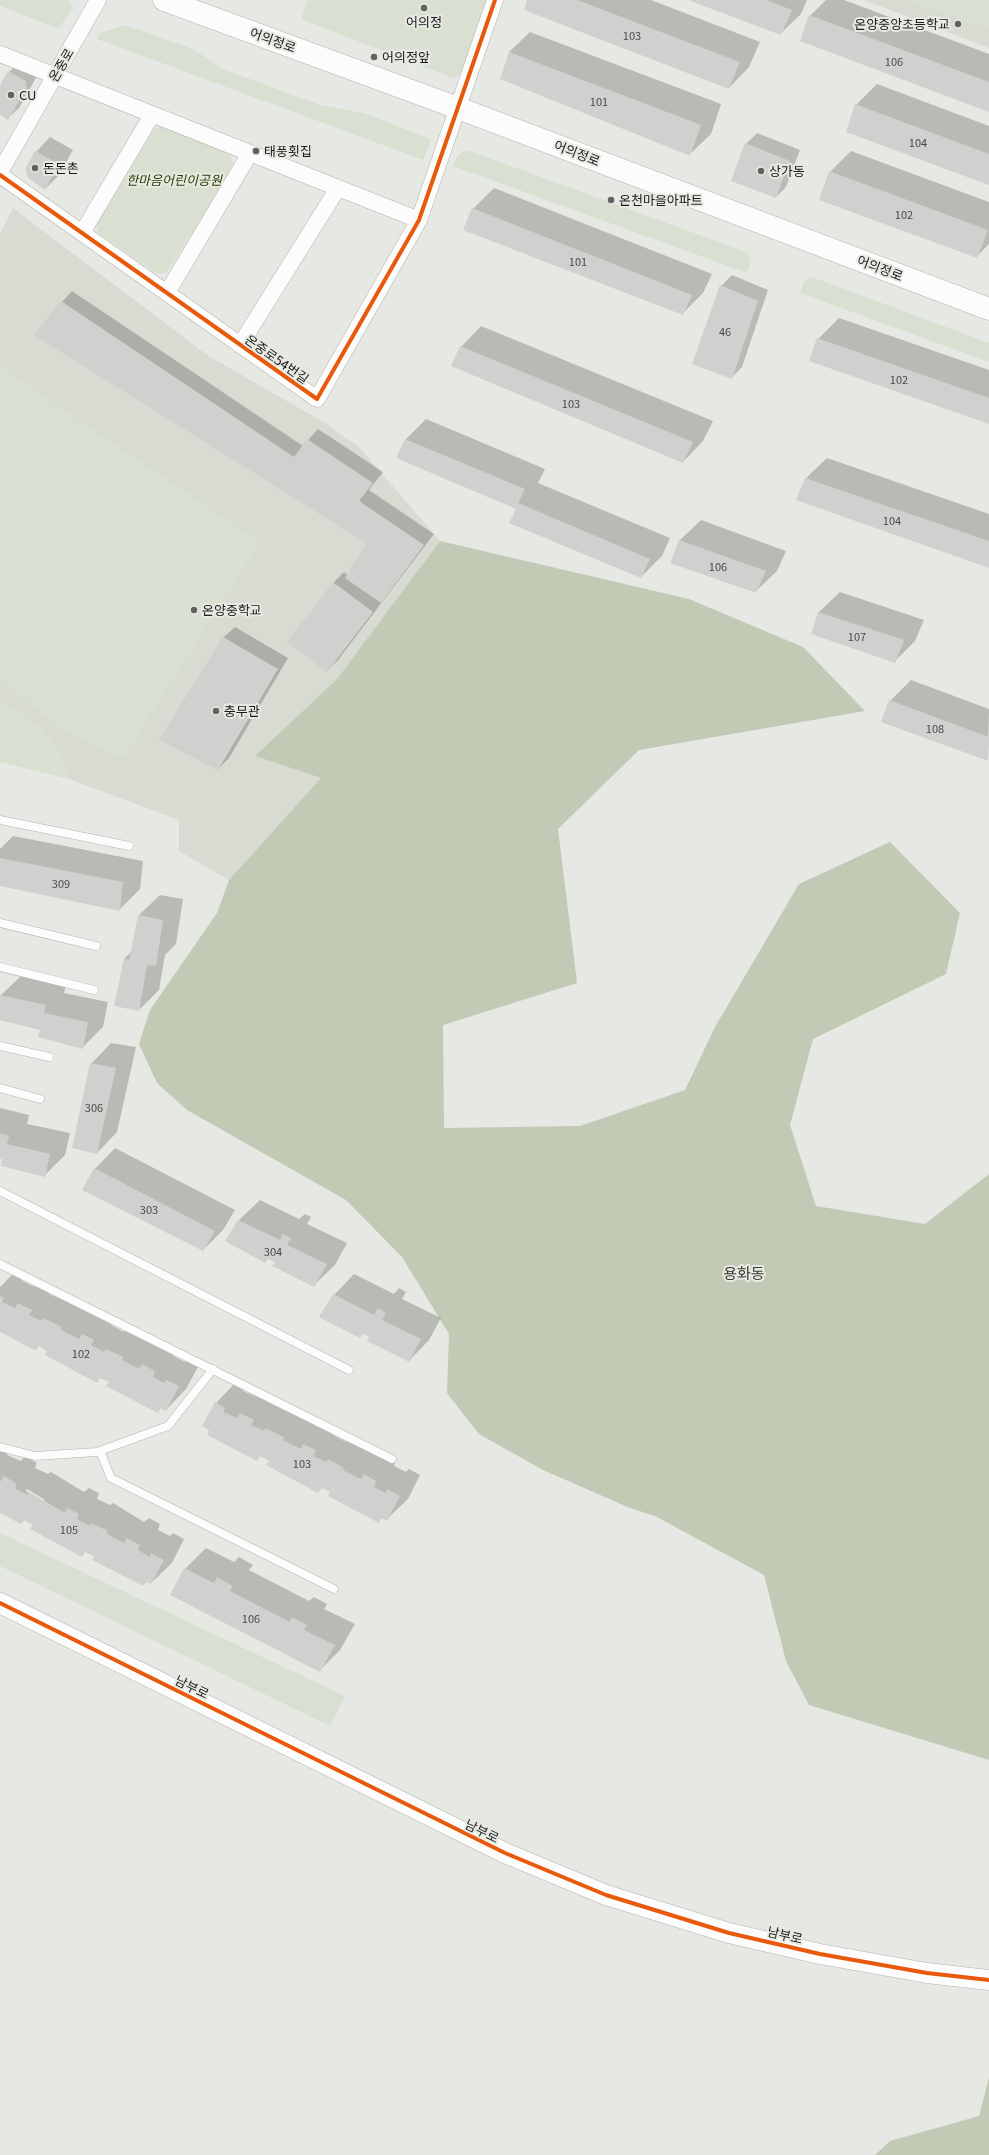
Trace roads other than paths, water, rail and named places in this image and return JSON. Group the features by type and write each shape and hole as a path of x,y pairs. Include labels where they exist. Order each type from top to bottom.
{"main road":[{"name":"어의정로","path":"164,0 458,108 989,309"}],"street":[{"name":"온중로","path":"0,172 98,0"},
{"name":"온중로54번길","path":"0,175 317,399 419,220 495,0"},
{"path":"0,54 419,220"},
{"path":"82,233 152,114"},
{"path":"167,293 250,153"},
{"path":"240,345 338,188"},
{"name":"남부로","path":"0,1603 505,1853 606,1895 729,1933 820,1954 927,1973 989,1980"}],"lane":[{"path":"0,820 129,846"},
{"path":"0,923 96,946"},
{"path":"0,967 94,990"},
{"path":"0,1046 50,1057"},
{"path":"0,1088 40,1099"},
{"path":"0,1191 348,1370"},
{"path":"0,1264 392,1459"},
{"path":"0,1447 35,1456 100,1451 168,1426 213,1369"},
{"path":"100,1451 111,1478 334,1589"}],"place":[{"name":"어의정","path":"424,8"},
{"name":"온양중앙초등학교","path":"958,24"},
{"name":"어의정앞","path":"374,57"},
{"name":"CU","path":"11,95"},
{"name":"태풍횟집","path":"256,151"},
{"name":"돈돈촌","path":"35,168"},
{"name":"상가동","path":"761,171"},
{"name":"온천마을아파트","path":"611,200"},
{"name":"온양중학교","path":"194,610"},
{"name":"충무관","path":"216,711"}],"district":[{"name":"용화동","path":"744,1273"}],"park label":[{"name":"한마음어린이공원","path":"174,180"}]}
